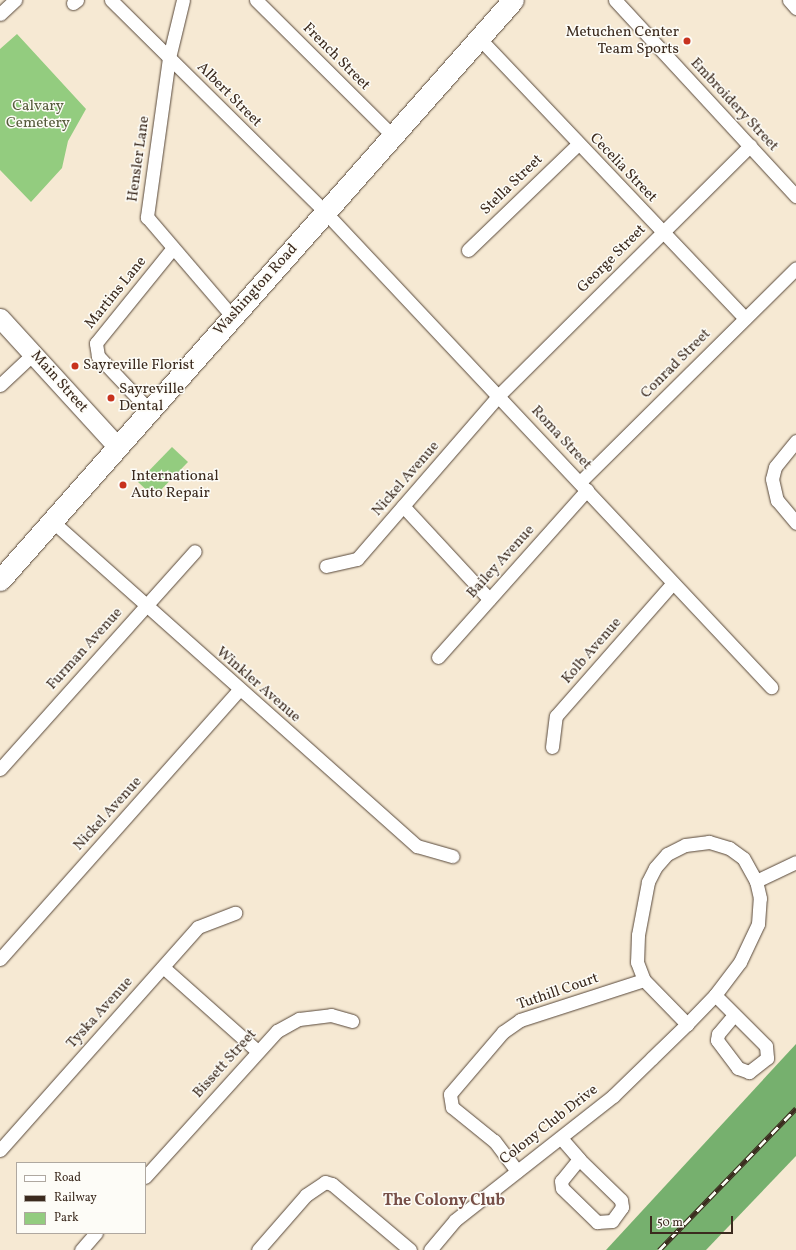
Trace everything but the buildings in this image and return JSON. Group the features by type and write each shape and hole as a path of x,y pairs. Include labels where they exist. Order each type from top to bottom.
{"main road":[{"name":"Washington Road","path":"0,580 232,316 514,0"},
{"name":"Main Street","path":"0,318 118,446"}],"street":[{"path":"0,14 15,0"},
{"name":"Albert Street","path":"111,0 325,212"},
{"name":"Hensler Lane","path":"183,0 169,58 147,217 172,249 232,316"},
{"name":"French Street","path":"256,0 393,136"},
{"name":"Embroidery Street","path":"616,0 796,196"},
{"path":"789,0 796,8"},
{"name":"Cecelia Street","path":"480,39 578,144 745,318"},
{"name":"Stella Street","path":"468,250 578,144"},
{"name":"George Street","path":"499,395 662,231 750,146"},
{"name":"Roma Street","path":"325,212 499,395 673,584 771,686"},
{"name":"Martins Lane","path":"150,411 98,356 96,343 172,249"},
{"name":"Conrad Street","path":"584,486 745,318 796,268"},
{"path":"0,385 34,354"},
{"name":"Nickel Avenue","path":"326,566 357,559 499,395"},
{"path":"796,441 775,467 772,479 777,500 796,523"},
{"name":"Bailey Avenue","path":"438,657 584,486"},
{"path":"403,506 489,599"},
{"name":"Winkler Avenue","path":"52,521 239,690 418,846 453,856"},
{"name":"Furman Avenue","path":"0,769 195,551"},
{"name":"Kolb Avenue","path":"552,747 556,716 673,584"},
{"name":"Nickel Avenue","path":"0,959 239,690"},
{"name":"Colony Club Drive","path":"430,1250 455,1220 613,1096 687,1024 714,995 740,962 753,938 760,898 756,881 743,858 729,848 709,842 685,845 667,854 648,882 638,935 638,962 644,980 687,1024"},
{"path":"756,881 796,862"},
{"name":"Tyska Avenue","path":"0,1150 198,927 235,912"},
{"path":"163,967 256,1050"},
{"name":"Tuthill Court","path":"517,1171 494,1141 452,1107 450,1094 503,1032 520,1020 644,980"},
{"path":"714,995 734,1015"},
{"name":"Bissett Street","path":"146,1176 256,1050 277,1031 299,1019 331,1015 352,1021"},
{"path":"561,1138 579,1159 621,1200 622,1207 612,1221 597,1222 562,1188 561,1181 579,1159"},
{"path":"258,1250 306,1195 325,1182 332,1184 410,1250"},
{"path":"81,1250 95,1234"}],"green space":[{"name":"Calvary Cemetery","path":"17,34 86,109 68,141 62,168 31,202 0,170 0,49"},
{"path":"172,447 188,462 154,497 138,482"},
{"path":"796,1044 796,1156 706,1250 606,1250"}],"railway":[{"path":"659,1250 796,1108"}],"place":[{"name":"Metuchen Center Team Sports","path":"687,41"},
{"name":"Sayreville Florist","path":"75,366"},
{"name":"Sayreville Dental","path":"111,398"},
{"name":"International Auto Repair","path":"123,485"}],"district":[{"name":"The Colony Club","path":"444,1201"}]}
